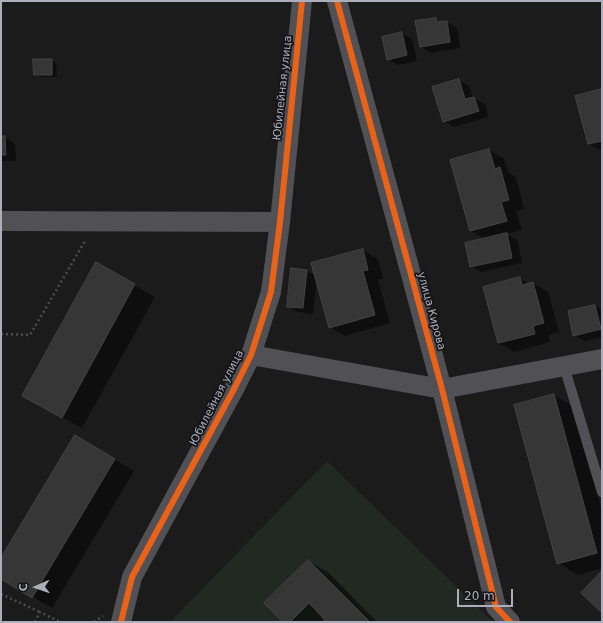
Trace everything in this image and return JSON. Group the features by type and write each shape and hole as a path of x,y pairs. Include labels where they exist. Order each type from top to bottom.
{"street":[{"name":"Юбилейная улица","path":"121,622 132,577 251,355 271,292 280,222 302,1"},
{"name":"улица Кирова","path":"338,1 442,389 496,607 510,622"},
{"path":"1,220 280,222"},
{"path":"251,355 442,389 602,359"}],"lane":[{"path":"564,366 602,492"}],"path":[{"path":"1,334 30,335 97,221"},
{"path":"1,594 60,622"},
{"path":"35,622 40,612"}],"shaded area":[{"path":"327,461 493,622 170,622"}],"building":[{"path":"436,18 437,22 447,21 450,42 420,47 415,21"},
{"path":"402,32 407,55 387,60 382,37"},
{"path":"33,59 52,59 52,75 34,75"},
{"path":"459,79 465,99 474,97 479,111 443,122 432,87"},
{"path":"602,89 602,141 588,144 575,96"},
{"path":"5,136 6,155 1,155 1,137"},
{"path":"489,149 495,169 500,167 509,200 501,202 507,221 470,231 450,160"},
{"path":"507,233 512,258 470,267 465,243"},
{"path":"363,249 368,270 363,271 375,315 329,328 311,263"},
{"path":"96,262 135,284 62,418 22,396"},
{"path":"291,268 307,270 303,308 287,307"},
{"path":"520,277 522,285 533,282 544,323 533,326 535,334 498,343 483,287"},
{"path":"595,305 601,329 573,336 568,311"},
{"path":"554,394 597,553 557,564 514,405"},
{"path":"75,435 115,459 32,598 1,579 1,558"},
{"path":"308,560 370,622 327,622 309,603 290,622 283,622 264,603"},
{"path":"602,571 602,613 581,593"}],"cycle path":[{"path":"121,622 132,577 251,355 271,292 280,222 302,1"},
{"path":"337,1 442,389 496,607 510,622"}]}
